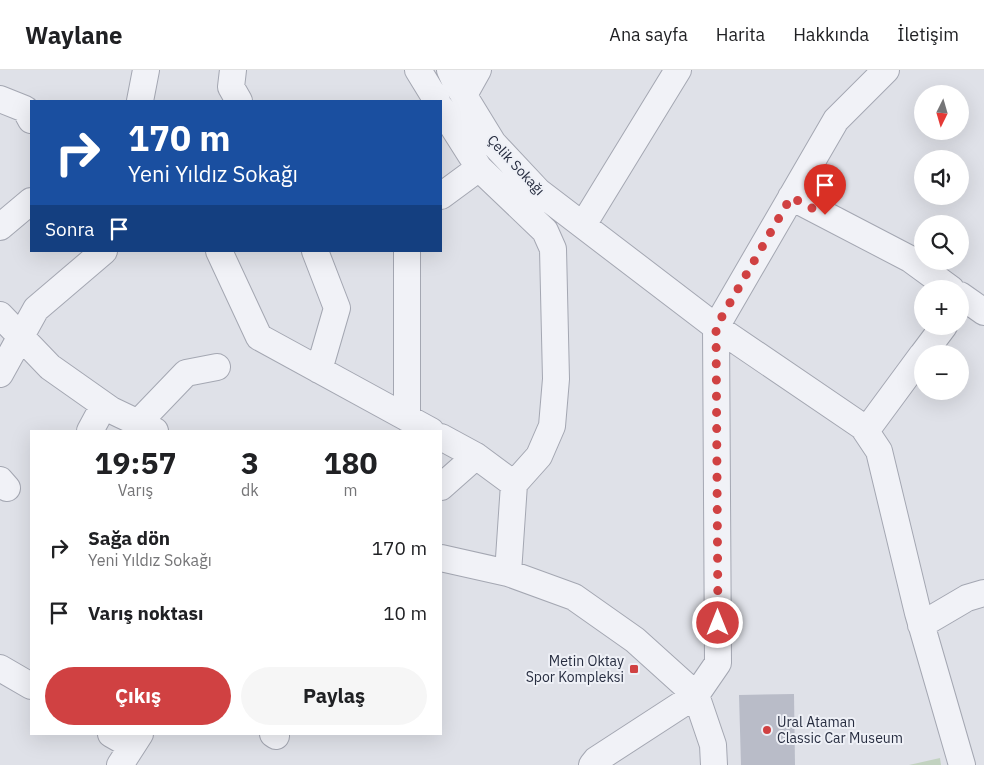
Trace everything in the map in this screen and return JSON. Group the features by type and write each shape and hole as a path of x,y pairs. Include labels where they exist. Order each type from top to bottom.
{"street":[{"path":"140,100 146,70"},
{"path":"233,70 231,87 238,100"},
{"path":"418,70 436,100"},
{"name":"Çelik Sokağı","path":"450,70 493,143 538,190 716,327 845,414 866,431"},
{"path":"464,95 478,70"},
{"path":"583,224 678,70"},
{"path":"592,765 596,760 696,695 718,663 716,327 836,120 886,70"},
{"path":"0,99 25,109 30,118"},
{"path":"442,110 478,168 545,231 553,249 556,379 552,426 539,456 514,484 508,573"},
{"path":"442,195 478,168"},
{"path":"791,197 910,259 938,280"},
{"path":"0,227 30,202"},
{"path":"0,374 36,309 103,252"},
{"path":"219,252 259,337 429,430"},
{"path":"315,252 337,308 319,370"},
{"path":"407,252 407,418"},
{"path":"0,315 50,367 104,404 146,427 186,373 217,366"},
{"path":"914,366 866,431 878,451 921,625 962,765"},
{"path":"91,430 104,404"},
{"path":"442,438 476,456 514,484"},
{"path":"442,486 476,456"},
{"path":"442,558 508,573 574,597 635,640 696,695 713,745 714,765"},
{"path":"921,625 967,598 984,593"},
{"path":"0,668 30,685"}],"green space":[{"path":"940,758 941,765 909,765"}],"building":[{"name":"Ural Ataman Classic Car Museum","path":"794,694 795,765 741,765 739,695"}],"place":[{"name":"Metin Oktay Spor Kompleksi","path":"634,669"},
{"name":"Ural Ataman Classic Car Museum","path":"767,730"}],"route":[{"path":"718,623 716,327 791,197 825,215"}]}
